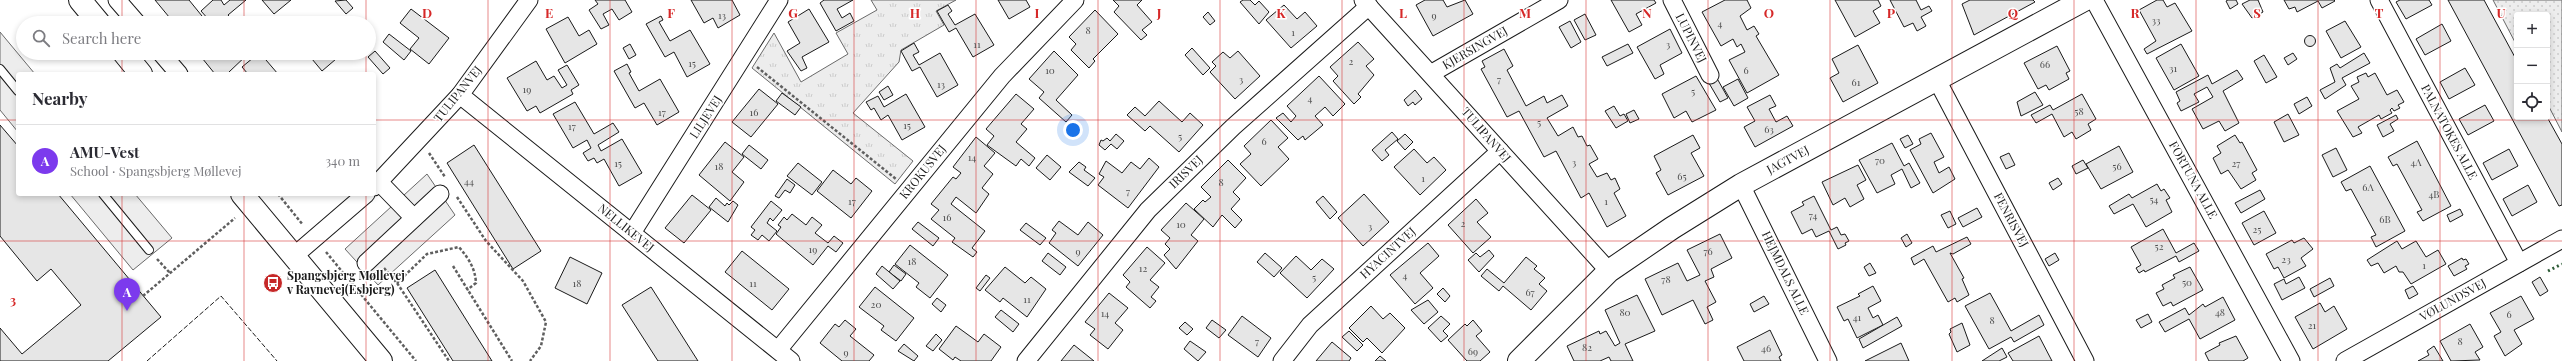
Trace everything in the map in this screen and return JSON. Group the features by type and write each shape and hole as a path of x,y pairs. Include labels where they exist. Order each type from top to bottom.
{"street":[{"path":"80,0 93,16"},
{"path":"118,0 131,16"},
{"name":"TULIPANVEJ","path":"414,218 377,185 460,95 529,0"},
{"name":"LILJEVEJ","path":"632,233 745,57 779,0"},
{"name":"KROKUSVEJ","path":"778,350 1002,76 1075,0"},
{"name":"KJERSINGVEJ","path":"1432,73 1559,0"},
{"name":"LUPINVEJ","path":"1672,0 1710,75"},
{"name":"JAGTVEJ","path":"1519,361 1609,270 1672,228 1741,185 2084,0"},
{"name":"FORTUNA ALLE","path":"2094,0 2291,361"},
{"name":"PALNATOKES ALLE","path":"2379,0 2519,263"},
{"name":"TULIPANVEJ","path":"1366,3 1432,73 1500,151 1609,270"},
{"name":"IRISVEJ","path":"1026,361 1148,210 1233,126 1366,3"},
{"path":"130,60 139,72"},
{"path":"167,60 177,72"},
{"name":"FENRISVEJ","path":"1937,80 2085,361"},
{"name":"NELLIKEVEJ","path":"460,95 791,361"},
{"name":"HYACINTVEJ","path":"1282,361 1310,325 1500,151"},
{"name":"HEJMDALS ALLE","path":"1741,185 1828,361"},
{"path":"370,259 446,188"},
{"path":"294,256 364,196"},
{"path":"246,200 381,361"},
{"name":"VØLUNDSVEJ","path":"2345,361 2562,239"}],"lane":[{"path":"0,69 16,89"},
{"path":"105,196 150,250"}],"path":[{"path":"745,57 909,189"},
{"path":"420,139 446,188 486,241 523,281 546,322 541,346 530,361"},
{"path":"280,196 416,361"},
{"path":"143,296 170,273 246,200"},
{"path":"397,283 427,254 459,247 468,258 475,272 476,283 467,290"},
{"path":"150,250 170,273"},
{"path":"370,259 397,283 449,361"},
{"path":"453,266 512,361"}],"green space":[{"path":"871,0 956,0 936,11 944,25 901,50 899,62 853,113 913,161 895,184 752,68 774,33 801,82 848,54 836,33 877,10"},
{"path":"2493,0 2562,0 2562,132 2550,109 2550,12 2514,12 2514,40"}],"shaded area":[{"path":"0,32 16,51 16,60 23,60 33,72 16,72 16,130 0,110"},
{"path":"427,174 455,215 378,285 345,249"},
{"path":"72,196 137,196 172,238 133,270"}],"building":[{"path":"155,0 189,0 202,16 168,16"},
{"path":"213,0 221,0 224,5 230,0 246,0 228,15 229,16 205,16 201,11"},
{"path":"262,0 291,0 274,14"},
{"path":"346,0 353,8 346,14 335,1"},
{"path":"595,0 625,0 632,12 619,20 612,9 603,14 609,25 601,29 589,10 598,4"},
{"path":"691,0 732,0 740,15 718,28 713,18 704,23"},
{"path":"824,0 853,0 837,9 842,18 850,13 854,21 836,31 820,3"},
{"path":"998,0 1026,0 1030,7 1009,19"},
{"path":"1113,0 1142,0 1137,5 1152,22 1142,30 1147,35 1141,40 1114,12 1119,6"},
{"path":"1243,0 1250,0 1255,5 1259,1 1269,12 1259,24 1240,2"},
{"path":"1425,0 1443,0 1447,7 1465,0 1473,14 1433,36 1416,5"},
{"path":"1611,0 1654,0 1656,3 1636,14 1642,25 1629,32"},
{"path":"1725,0 1747,0 1751,8 1740,16 1747,30 1754,26 1759,34 1756,36 1779,75 1747,93 1729,60 1745,52 1741,44 1737,47 1733,39 1721,46 1702,12"},
{"path":"1835,0 1878,0 1881,6 1873,11 1880,23 1855,37"},
{"path":"1890,0 1916,0 1921,10 1929,6 1932,11 1921,17 1926,26 1917,31 1913,23 1904,27"},
{"path":"1970,0 2033,0 2035,2 1974,35 1962,4"},
{"path":"2157,0 2163,0 2167,7 2175,3 2192,31 2147,54 2144,49 2156,41 2139,10"},
{"path":"2236,0 2238,4 2230,9 2226,1"},
{"path":"2250,0 2258,0 2263,12 2252,18 2242,4"},
{"path":"2284,0 2335,1 2322,8 2318,1 2297,12 2295,7 2289,9"},
{"path":"2400,0 2429,0 2432,5 2406,19 2396,2"},
{"path":"2448,0 2484,0 2514,55 2514,120 2549,120 2562,144 2562,205 2559,206"},
{"path":"948,5 952,11 948,14 955,25 975,14 994,45 973,57 956,28 949,32 937,11"},
{"path":"1284,5 1297,19 1305,12 1317,26 1291,48 1266,20"},
{"path":"411,9 449,38 429,64 410,49 419,38 400,23"},
{"path":"809,9 829,42 802,57 807,68 801,71 787,51 800,43 788,22"},
{"path":"1095,10 1118,34 1093,59 1095,61 1089,68 1071,50 1076,44 1069,37"},
{"path":"1208,12 1215,21 1210,25 1203,17"},
{"path":"1585,14 1596,35 1585,40 1574,20"},
{"path":"661,16 663,20 659,22 670,41 690,30 710,64 687,77 674,52 665,57 646,24"},
{"path":"568,17 579,36 589,30 597,44 565,63 546,29"},
{"path":"1570,21 1581,42 1571,48 1559,27"},
{"path":"2345,21 2361,47 2341,58 2326,31"},
{"path":"2442,24 2451,41 2425,55 2416,39"},
{"path":"1670,29 1682,53 1660,65 1664,74 1655,79 1637,47"},
{"path":"389,34 411,51 404,60 383,42"},
{"path":"2310,35 2314,37 2316,41 2314,45 2310,47 2306,45 2304,41 2306,37"},
{"path":"1358,42 1374,59 1366,66 1374,75 1358,94 1361,97 1354,104 1333,81 1338,76 1330,67"},
{"path":"914,43 919,52 913,55 919,65 940,53 958,85 937,97 920,67 912,71 901,51"},
{"path":"630,44 636,55 629,59 623,48"},
{"path":"1628,44 1633,53 1607,66 1602,57"},
{"path":"2181,44 2199,76 2174,90 2156,58"},
{"path":"1858,45 1878,83 1843,102 1830,78 1839,73 1832,59"},
{"path":"2057,46 2070,71 2066,73 2069,79 2049,90 2046,85 2038,89 2024,63"},
{"path":"1192,48 1210,68 1203,75 1185,55"},
{"path":"1504,49 1513,66 1507,70 1526,106 1544,96 1547,103 1562,95 1568,106 1547,118 1558,136 1573,127 1578,137 1582,136 1587,146 1590,145 1598,159 1589,164 1597,177 1607,173 1611,180 1615,178 1620,189 1614,193 1626,216 1607,227 1589,193 1581,198 1556,151 1544,157 1519,111 1507,117 1481,69 1485,67 1482,61"},
{"path":"1054,51 1078,75 1056,100 1072,115 1066,122 1039,98 1044,92 1029,79"},
{"path":"1238,51 1260,76 1235,99 1210,72 1216,66 1212,62 1223,52 1230,58"},
{"path":"376,52 390,68 383,74 371,60 376,60"},
{"path":"2293,53 2297,59 2288,65 2284,58"},
{"path":"2364,53 2370,63 2342,78 2346,85 2325,99 2320,90 2335,82 2330,68 2337,64 2340,68"},
{"path":"2264,55 2277,77 2266,83 2254,61"},
{"path":"204,60 242,60 229,72 213,72"},
{"path":"250,60 266,60 276,72 246,72 242,67"},
{"path":"313,60 335,60 322,71"},
{"path":"536,61 547,80 554,76 562,88 567,85 558,70 567,65 579,85 571,90 573,94 540,113 536,106 527,111 507,78"},
{"path":"627,64 631,72 629,73 639,91 660,79 679,112 657,125 644,103 635,108 614,71"},
{"path":"2465,68 2475,85 2449,99 2440,82"},
{"path":"2237,70 2243,79 2223,91 2239,123 2225,131 2219,121 2203,129 2192,109 2213,97 2207,87 2194,94 2199,102 2181,111 2177,103 2180,101 2176,92 2208,75 2212,84"},
{"path":"1714,73 1728,98 1720,102 1706,78"},
{"path":"2366,73 2368,77 2375,73 2387,95 2397,90 2404,102 2398,105 2400,108 2394,111 2392,108 2390,110 2392,113 2381,119 2379,115 2358,127 2362,133 2353,137 2337,111 2359,99 2351,86 2359,82 2357,77"},
{"path":"1319,76 1345,104 1333,116 1325,107 1315,116 1323,125 1305,140 1303,136 1298,140 1276,118 1283,113 1291,122 1296,116 1287,106"},
{"path":"1696,76 1716,110 1692,122 1686,111 1674,118 1662,94"},
{"path":"1738,79 1748,98 1734,106 1723,87"},
{"path":"888,86 893,95 884,100 879,92"},
{"path":"759,89 778,104 751,137 732,122"},
{"path":"1415,90 1422,99 1415,105 1413,102 1408,106 1404,100"},
{"path":"2035,92 2043,105 2021,116 2017,102"},
{"path":"782,93 801,107 795,115 776,101"},
{"path":"906,94 925,127 902,140 888,115 881,120 874,108 871,110 866,102 878,96 884,107"},
{"path":"1016,94 1034,109 1021,124 1027,129 1016,142 1035,158 1029,166 1021,159 1016,166 987,145 994,136 986,129"},
{"path":"2082,94 2096,119 2088,124 2091,130 2076,139 2072,132 2064,137 2052,114 2036,123 2031,115 2050,105 2053,110"},
{"path":"1770,95 1776,106 1769,109 1776,122 1787,116 1793,126 1755,147 1744,127 1755,121 1747,107"},
{"path":"2307,97 2312,106 2299,114 2294,104"},
{"path":"1159,101 1182,122 1190,113 1203,125 1179,152 1150,126 1145,131 1127,115 1135,107 1145,116"},
{"path":"575,102 594,134 613,123 619,132 598,145 601,151 622,139 642,173 619,186 604,159 597,163 594,158 588,161 583,153 591,148 587,140 573,148 553,114"},
{"path":"2485,105 2494,121 2468,135 2459,119"},
{"path":"1614,106 1620,116 1624,114 1628,121 1616,128 1605,111"},
{"path":"1634,110 1639,119 1630,123 1626,114"},
{"path":"2288,114 2299,135 2284,142 2274,122"},
{"path":"2396,115 2398,119 2390,124 2394,131 2383,137 2377,125"},
{"path":"1271,120 1288,138 1278,147 1289,159 1261,186 1240,164 1251,154 1244,146"},
{"path":"0,125 16,144 16,196 60,196 161,317 108,361 0,361 0,328 22,354 81,305 51,269 37,281 0,236"},
{"path":"1392,132 1398,139 1385,150 1389,155 1382,161 1372,150"},
{"path":"1931,133 1944,157 1934,162 1939,173 1949,167 1955,179 1933,193 1910,150 1921,144 1919,139"},
{"path":"1116,134 1124,141 1117,149 1111,144 1105,150 1099,145 1101,140 1103,141 1107,138 1110,141"},
{"path":"1405,134 1413,142 1405,150 1397,141"},
{"path":"1693,135 1700,148 1691,153 1704,176 1668,195 1656,173 1661,170 1654,156"},
{"path":"1908,135 1913,144 1905,148 1900,139"},
{"path":"2235,135 2240,143 2242,142 2257,170 2252,173 2256,180 2241,189 2228,170 2221,174 2213,158 2221,153 2217,146"},
{"path":"976,137 995,153 984,166 993,174 982,188 989,194 976,213 956,197 951,204 985,231 972,248 977,252 973,257 952,242 955,238 931,219 939,210 931,204 953,177 956,179 961,173 953,167"},
{"path":"2417,141 2451,206 2423,221 2417,212 2422,210 2397,164 2393,166 2388,157"},
{"path":"725,142 744,157 732,172 744,182 730,201 699,175"},
{"path":"1892,143 1904,166 1909,163 1920,183 1911,188 1902,169 1891,175 1895,184 1877,193 1859,160"},
{"path":"474,145 541,251 513,269 447,163"},
{"path":"749,145 768,160 761,169 742,154"},
{"path":"2119,146 2133,172 2101,189 2086,164"},
{"path":"2336,148 2347,170 2333,177 2322,155"},
{"path":"1414,149 1427,163 1434,157 1446,170 1420,195 1394,167"},
{"path":"2509,149 2518,166 2492,180 2483,163"},
{"path":"2009,153 2015,165 2006,169 2000,157"},
{"path":"1047,155 1061,167 1050,180 1036,168"},
{"path":"1149,158 1159,167 1128,208 1098,185 1104,177 1099,174 1106,161 1122,173 1131,162 1140,169"},
{"path":"1228,160 1246,178 1233,192 1240,199 1231,209 1242,220 1235,228 1222,215 1213,227 1194,209 1203,200 1205,202 1211,197 1201,187"},
{"path":"2083,160 2088,168 2076,174 2072,166"},
{"path":"1079,162 1086,167 1084,170 1095,178 1088,186 1069,172"},
{"path":"798,163 822,182 812,195 787,176"},
{"path":"1858,165 1866,180 1857,185 1864,199 1850,207 1845,198 1833,205 1822,182"},
{"path":"2370,166 2405,231 2376,247 2371,237 2376,235 2351,189 2346,191 2341,182"},
{"path":"833,170 851,184 856,178 872,191 851,218 817,191"},
{"path":"2058,178 2062,184 2053,190 2049,183"},
{"path":"787,179 795,185 790,193 785,190 779,198 775,196"},
{"path":"2157,184 2161,191 2164,189 2170,198 2166,200 2172,212 2146,227 2133,204 2114,214 2109,206 2129,194 2132,198"},
{"path":"2528,185 2537,202 2512,216 2503,199"},
{"path":"2260,190 2265,199 2241,213 2235,203"},
{"path":"1364,194 1389,222 1363,246 1338,218"},
{"path":"692,195 711,210 684,243 665,228"},
{"path":"1323,196 1337,212 1330,219 1316,202"},
{"path":"1814,196 1831,230 1837,227 1841,235 1845,234 1849,241 1845,243 1846,245 1838,249 1829,231 1816,237 1812,229 1802,234 1791,212 1804,205 1802,202"},
{"path":"716,198 725,206 727,203 729,205 733,201 738,205 728,222 709,207"},
{"path":"1476,199 1488,213 1477,222 1491,237 1473,253 1448,225"},
{"path":"771,201 782,210 773,221 770,218 767,223 777,231 769,241 762,235 758,240 751,235 755,230 751,227"},
{"path":"1186,203 1204,219 1191,235 1198,241 1176,269 1164,255 1170,249 1165,244 1170,238 1161,230"},
{"path":"1977,208 1982,217 1963,227 1958,218"},
{"path":"2460,209 2463,215 2450,222 2447,215"},
{"path":"1950,211 1956,224 1948,228 1941,215"},
{"path":"2264,211 2276,233 2254,245 2242,223"},
{"path":"792,214 806,225 812,217 822,225 815,233 828,243 834,236 843,243 836,252 828,246 813,265 776,234 781,227 778,225 784,217 787,220"},
{"path":"1059,221 1078,235 1088,222 1103,235 1078,266 1049,243 1056,233 1052,230"},
{"path":"918,222 939,238 933,246 912,229"},
{"path":"1026,223 1046,238 1040,245 1020,230"},
{"path":"2163,229 2176,253 2194,243 2199,251 2179,262 2176,256 2145,272 2144,270 2139,273 2136,268 2141,265 2131,247"},
{"path":"1720,234 1732,258 1711,269 1714,277 1705,281 1716,302 1707,307 1713,320 1705,324 1693,300 1662,315 1645,279 1678,263 1687,281 1700,275 1687,250"},
{"path":"1907,234 1912,243 1906,247 1901,238"},
{"path":"1967,237 1971,244 1953,254 1950,253 1964,278 1962,279 1969,295 1957,302 1955,298 1948,302 1924,259 1914,265 1911,258 1933,246 1936,252"},
{"path":"2304,238 2313,249 2301,258 2306,266 2284,278 2278,267 2274,269 2266,254 2292,240 2294,243"},
{"path":"2397,241 2402,249 2416,241 2426,257 2438,250 2446,264 2411,284 2403,272 2399,272 2396,266 2384,273 2378,263 2371,266 2367,260"},
{"path":"1428,243 1439,256 1420,273 1433,288 1415,304 1390,275"},
{"path":"910,245 948,275 930,298 916,287 919,283 895,264"},
{"path":"1147,247 1165,263 1150,280 1159,287 1151,297 1156,301 1150,308 1126,287 1130,282 1123,275"},
{"path":"1489,250 1494,256 1479,272 1468,260 1476,253 1480,257"},
{"path":"742,251 789,289 772,310 725,272"},
{"path":"1048,253 1066,267 1060,275 1042,261"},
{"path":"1265,253 1282,268 1274,277 1257,262"},
{"path":"2055,253 2059,260 2049,266 2045,259"},
{"path":"1296,256 1311,270 1322,259 1334,269 1307,298 1280,273"},
{"path":"570,257 602,273 587,304 555,288"},
{"path":"1526,257 1537,266 1534,269 1545,278 1539,284 1547,291 1531,310 1503,286 1499,291 1481,276 1487,269 1504,283"},
{"path":"2462,258 2463,260 2466,259 2469,264 2465,266 2467,269 2454,276 2448,266"},
{"path":"1870,263 1876,273 1869,276 1864,267"},
{"path":"894,265 906,274 901,281 889,272"},
{"path":"882,266 900,281 893,289 876,274"},
{"path":"1005,267 1025,283 1031,277 1046,289 1027,317 1003,298 1000,302 985,290"},
{"path":"2190,267 2203,290 2173,306 2171,302 2163,306 2156,293 2164,289 2162,285 2175,278 2173,275"},
{"path":"435,270 492,361 453,361 407,288"},
{"path":"986,275 990,278 980,291 976,288"},
{"path":"2299,277 2305,288 2282,300 2274,284 2284,279 2286,284"},
{"path":"2540,277 2548,291 2540,296 2532,282"},
{"path":"2330,278 2334,286 2314,297 2310,289"},
{"path":"1873,286 1881,301 1868,308 1873,318 1878,315 1883,325 1857,338 1848,319 1844,321 1837,307 1860,296 1858,294"},
{"path":"2413,286 2418,294 2409,299 2405,290"},
{"path":"651,287 698,361 658,361 622,305"},
{"path":"875,287 914,318 896,341 881,330 884,326 859,307"},
{"path":"1443,288 1450,296 1445,302 1437,294"},
{"path":"1109,293 1128,308 1115,323 1123,330 1108,349 1090,335 1095,329 1085,322"},
{"path":"1990,293 2011,331 2039,315 2044,325 2014,342 2011,337 1989,349 1965,306"},
{"path":"1637,295 1655,331 1625,344 1633,361 1611,361 1609,357 1600,361 1574,361 1567,346 1599,331 1600,334 1606,331 1615,346 1620,343 1605,310"},
{"path":"1764,296 1769,304 1754,312 1750,304"},
{"path":"2521,296 2534,319 2514,330 2522,344 2505,356 2494,336 2501,332 2490,313"},
{"path":"2223,297 2235,320 2200,339 2189,319 2165,332 2159,322 2185,308 2189,315 2203,304 2205,307"},
{"path":"937,298 946,305 941,312 932,304"},
{"path":"1428,300 1438,312 1424,324 1411,310"},
{"path":"2320,303 2325,312 2334,306 2347,329 2313,349 2295,317"},
{"path":"1371,306 1383,319 1390,313 1405,328 1382,353 1367,338 1363,342 1349,328"},
{"path":"1001,310 1019,324 1013,332 995,317"},
{"path":"2148,314 2152,322 2141,328 2136,320"},
{"path":"1242,316 1271,338 1258,357 1228,335"},
{"path":"1441,316 1450,324 1443,331 1448,336 1441,342 1428,328"},
{"path":"1897,317 1902,326 1863,348 1859,339"},
{"path":"845,320 856,329 850,336 874,355 869,361 842,361 820,343 835,324 839,327"},
{"path":"1212,320 1226,330 1219,338 1206,328"},
{"path":"1473,320 1482,331 1476,336 1490,352 1480,361 1467,361 1448,340 1465,324 1467,326"},
{"path":"1185,322 1193,329 1187,335 1179,328"},
{"path":"1962,323 1970,345 1957,352 1949,334 1951,332 1950,329"},
{"path":"2470,324 2483,347 2475,352 2480,360 2451,361 2440,341"},
{"path":"956,326 978,342 984,334 1001,347 991,361 961,361 955,357 953,360 939,349"},
{"path":"1770,330 1782,355 1779,357 1781,361 1744,361 1737,347"},
{"path":"1349,331 1363,345 1357,351 1342,337"},
{"path":"936,334 942,340 933,351 926,346"},
{"path":"2039,336 2052,361 2013,361 2008,353"},
{"path":"2236,336 2248,358 2243,361 2209,361 2205,353 2220,345 2219,343"},
{"path":"1190,341 1206,352 1198,361 1184,349"},
{"path":"1332,342 1351,358 1349,361 1316,361"},
{"path":"1901,343 1909,361 1865,361"},
{"path":"904,344 918,356 914,361 898,351"},
{"path":"1074,345 1094,361 1061,361"},
{"path":"2434,346 2443,361 2418,361 2429,355 2427,351"},
{"path":"2002,348 2007,357 1999,361 1982,361"},
{"path":"1380,356 1386,361 1375,361"}],"hedge":[{"path":"2548,271 2562,264"}],"fence":[{"path":"147,361 221,296 277,361"}],"place":[{"name":"Spangsbjerg Møllevej v Ravnevej(Esbjerg)","path":"273,283"},
{"name":"AMU-Vest","path":"127,311"}]}
